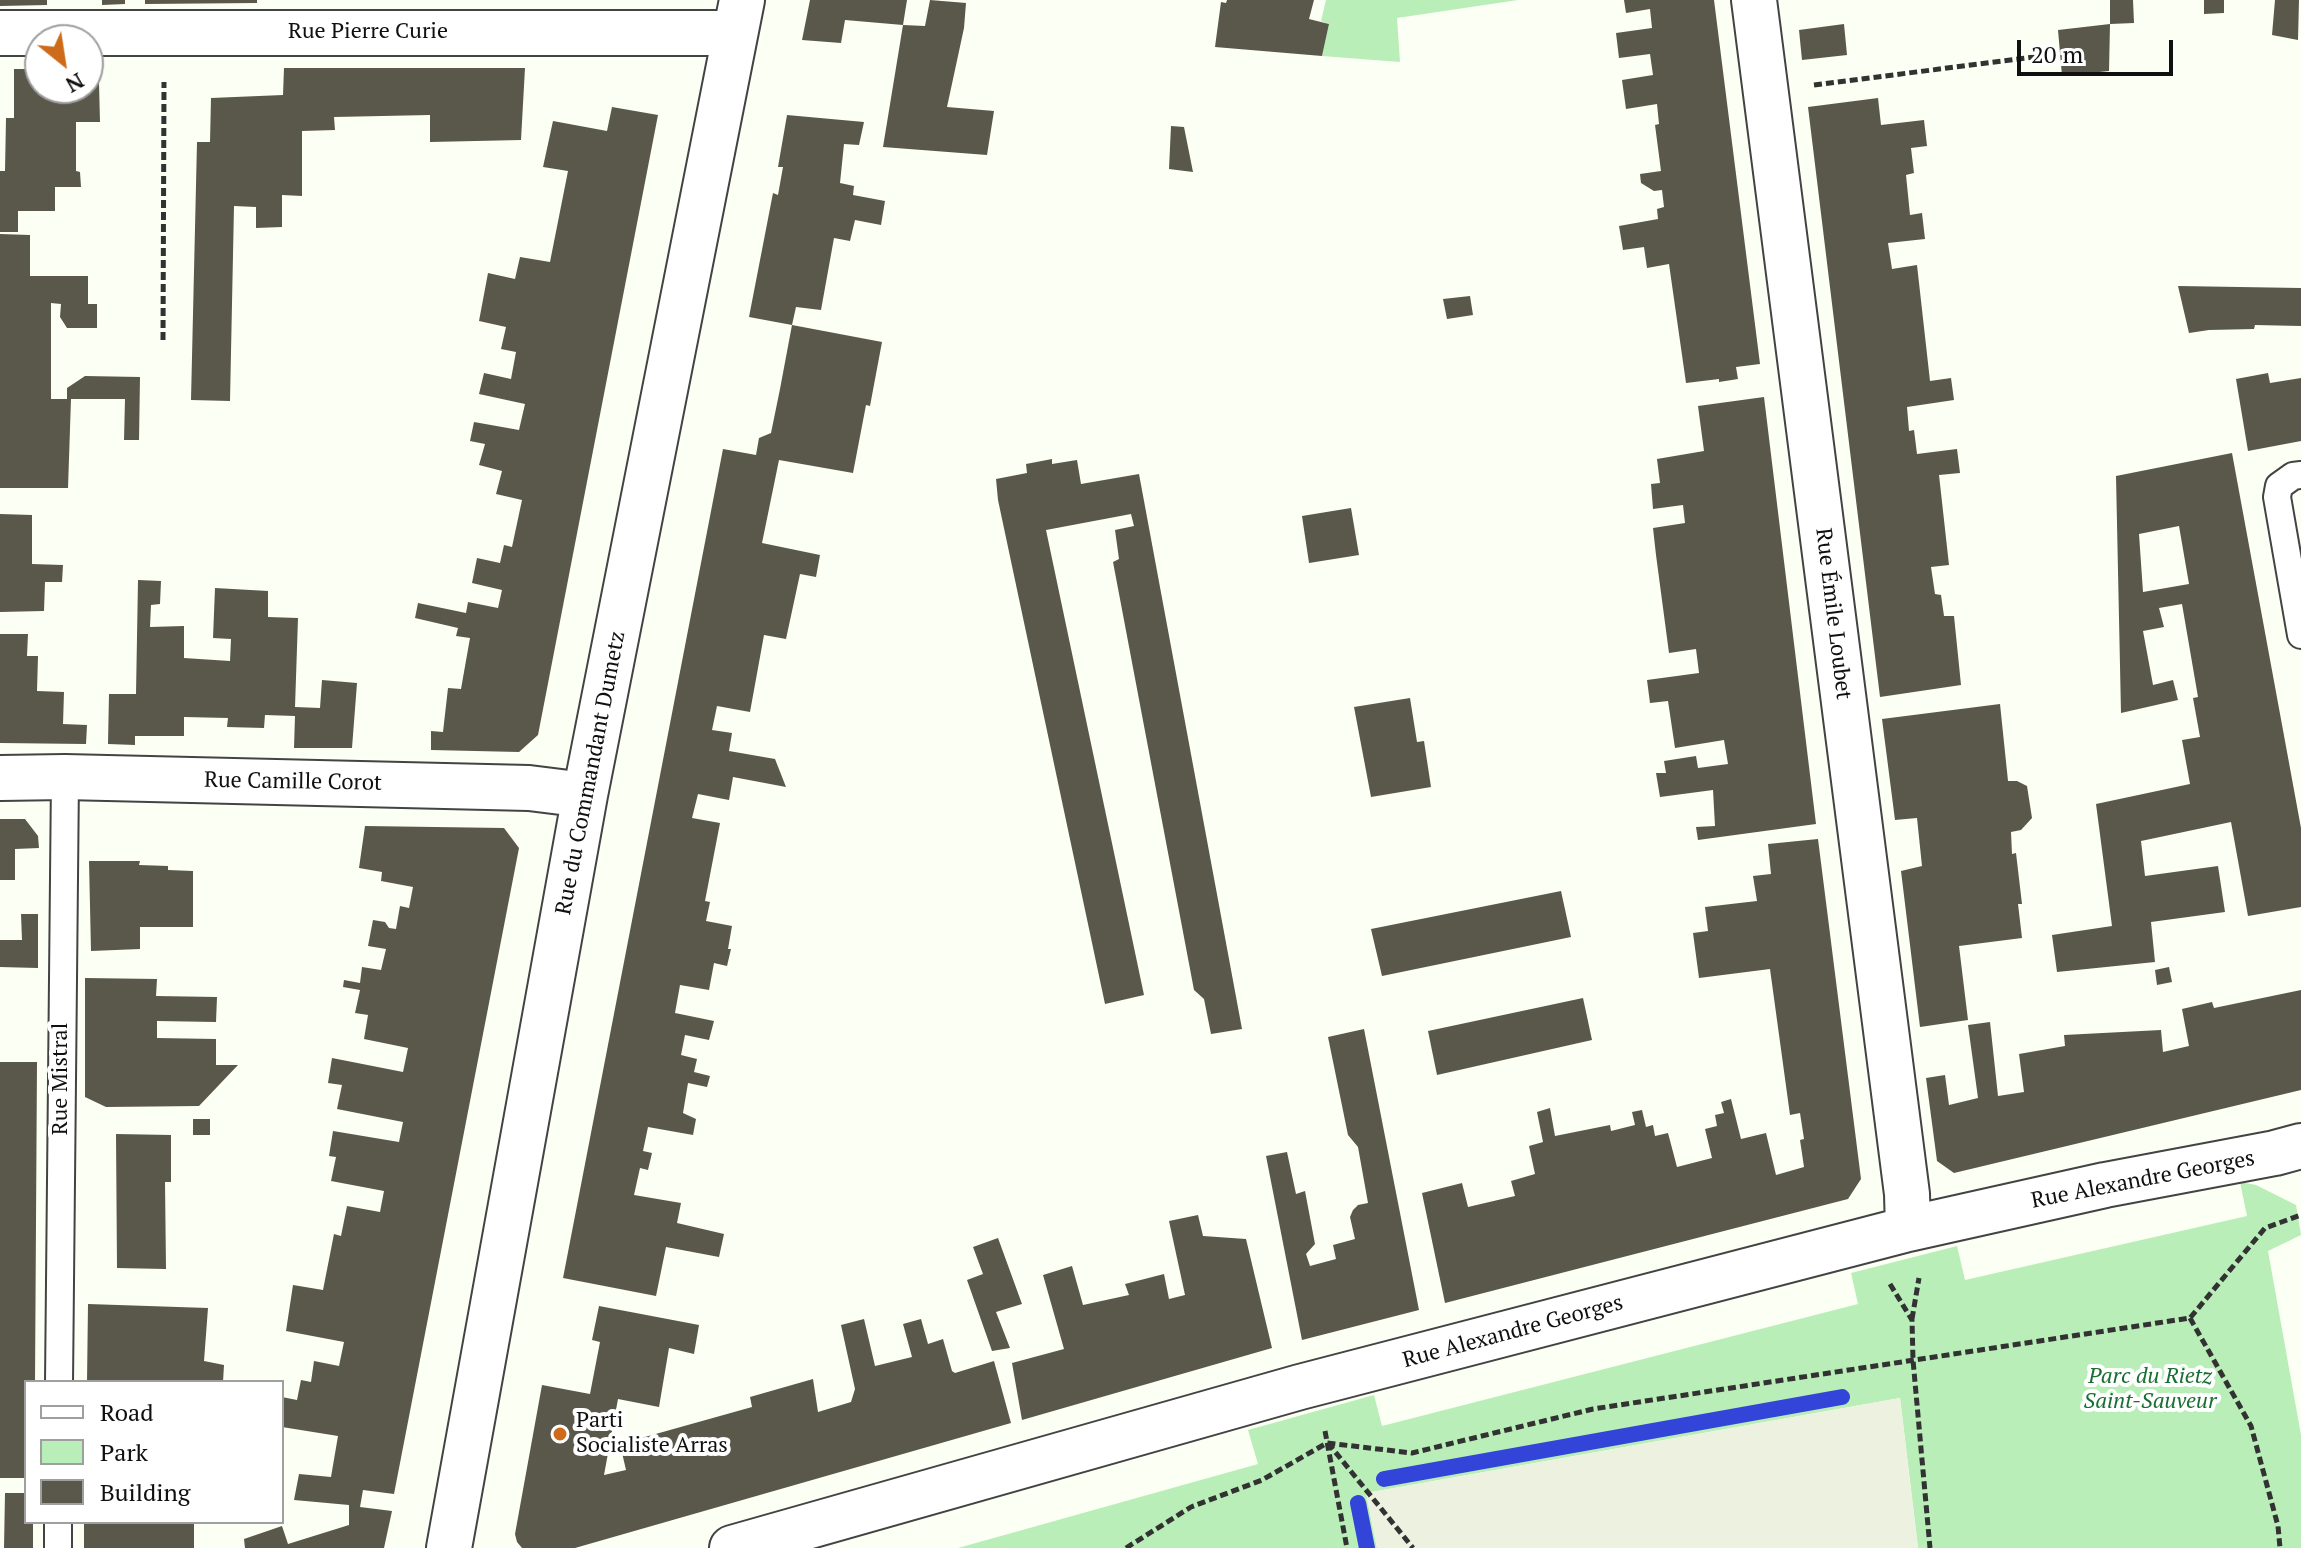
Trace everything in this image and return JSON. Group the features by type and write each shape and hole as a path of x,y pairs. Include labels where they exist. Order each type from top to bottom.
{"street":[{"name":"Rue Émile Loubet","path":"1754,0 1907,1194 1894,1233"},
{"name":"Rue Pierre Curie","path":"0,33 163,33 739,16"},
{"name":"Rue du Commandant Dumetz","path":"449,1548 585,795 739,16"},
{"name":"Rue Camille Corot","path":"0,778 529,788 585,795"},
{"name":"Rue Alexandre Georges","path":"732,1548 1316,1383 1894,1233 2105,1185 2300,1151"}],"lane":[{"path":"2301,475 2293,476 2279,486 2277,497 2301,635"},
{"name":"Rue Mistral","path":"59,1380 65,777"},
{"path":"58,1524 58,1548"}],"path":[{"path":"163,33 163,340"},
{"path":"1766,93 2042,56"},
{"path":"1126,1548 1191,1507 1262,1480 1327,1443 1412,1453 1593,1409 2190,1318 2265,1228 2301,1215"},
{"path":"1894,1233 1883,1264 1893,1290 1912,1320 1930,1548"},
{"path":"2190,1318 2251,1426 2278,1526 2280,1548"},
{"path":"1316,1383 1347,1548"},
{"path":"1327,1443 1413,1548"}],"green space":[{"path":"1326,0 1518,0 1397,18 1400,62 1322,56 1329,24 1321,21"},
{"name":"Parc du Rietz Saint-Sauveur","path":"2240,1182 2256,1185 2296,1205 2301,1235 2268,1251 2301,1435 2301,1548 1918,1548 1900,1398 1366,1493 1377,1548 958,1548 1258,1464 1248,1430 1374,1395 1382,1426 1858,1304 1851,1273 1957,1246 1965,1280 2247,1216"}],"shaded area":[{"path":"1900,1398 1918,1548 1377,1548 1366,1493"}],"building":[{"path":"0,0 47,0 47,5 0,6"},
{"path":"102,0 125,0 125,4 102,5"},
{"path":"145,0 257,0 257,3 145,4"},
{"path":"810,0 907,0 903,25 845,20 841,43 802,40"},
{"path":"930,0 966,3 964,28 947,107 994,111 987,155 883,147 903,25 925,26"},
{"path":"1227,0 1314,0 1309,19 1329,24 1322,56 1215,47 1221,2 1226,3"},
{"path":"1624,0 1714,0 1760,364 1736,367 1738,379 1686,383 1669,264 1647,268 1644,247 1623,250 1619,226 1658,219 1657,209 1664,207 1662,190 1654,191 1641,183 1640,174 1661,171 1655,125 1659,124 1657,104 1626,109 1622,80 1653,75 1650,54 1619,58 1616,33 1652,28 1650,9 1626,13"},
{"path":"2110,0 2133,0 2134,23 2110,24"},
{"path":"2204,0 2224,0 2224,13 2204,14"},
{"path":"2275,0 2299,0 2298,40 2272,35"},
{"path":"1844,24 1847,55 1802,60 1799,30"},
{"path":"2110,24 2109,71 2062,76 2058,30"},
{"path":"284,68 525,68 521,140 430,142 430,115 334,117 335,130 302,131 302,196 282,195 282,227 256,228 256,207 234,206 230,401 191,400 197,142 210,142 211,98 283,95"},
{"path":"14,69 24,69 24,104 100,104 100,122 76,122 76,171 80,172 81,187 55,187 55,211 18,211 18,232 0,232 0,171 5,171 6,118 14,118"},
{"path":"1878,98 1881,125 1924,120 1927,146 1911,148 1914,173 1906,175 1910,215 1922,213 1925,239 1888,243 1892,269 1917,265 1930,381 1951,378 1954,400 1907,407 1909,431 1914,430 1917,454 1957,449 1960,473 1939,475 1949,565 1931,567 1935,594 1941,595 1944,616 1954,616 1961,685 1880,697 1808,107"},
{"path":"612,107 658,115 538,735 519,752 431,750 431,731 443,732 448,688 461,689 470,638 456,636 458,628 415,618 418,603 466,613 468,602 498,608 502,590 472,583 477,558 500,563 504,545 512,547 522,500 496,494 502,471 479,465 485,444 470,441 474,422 519,430 525,404 479,394 484,373 511,379 516,352 501,349 506,327 479,321 488,273 515,279 520,257 550,262 568,171 543,167 553,121 607,131"},
{"path":"787,115 864,122 859,145 844,144 840,183 854,186 853,195 885,201 881,225 855,220 850,241 834,238 821,310 796,307 792,325 749,317 773,193 778,195 783,167 778,167"},
{"path":"1171,126 1184,127 1193,172 1169,169"},
{"path":"0,234 30,235 30,276 88,276 88,304 97,304 97,328 67,328 60,317 61,304 51,303 51,399 67,399 67,388 85,376 140,377 139,440 124,440 125,399 71,399 68,488 0,488"},
{"path":"2178,286 2301,288 2301,326 2255,325 2254,329 2189,333"},
{"path":"1470,296 1473,315 1447,319 1443,299"},
{"path":"792,325 882,342 853,473 779,460 762,543 820,555 816,577 800,574 786,639 764,635 750,712 717,706 712,730 732,733 729,751 775,759 786,787 733,777 729,800 698,794 692,818 720,823 705,901 710,902 706,921 732,926 728,949 731,949 727,966 714,963 709,990 680,985 675,1013 714,1021 709,1040 685,1035 681,1055 697,1059 694,1072 710,1076 707,1087 688,1083 683,1113 696,1119 693,1135 648,1127 643,1151 652,1153 648,1170 640,1168 634,1195 681,1203 677,1223 724,1234 719,1257 666,1247 656,1296 563,1278 723,449 756,455 759,438 771,433"},
{"path":"2268,373 2270,383 2301,378 2301,441 2248,451 2236,379"},
{"path":"1764,397 1816,824 1698,840 1696,827 1715,826 1713,790 1660,797 1656,773 1666,773 1664,761 1696,756 1698,768 1728,764 1724,740 1675,748 1668,701 1650,703 1647,680 1699,673 1696,649 1669,653 1653,528 1685,523 1683,505 1653,509 1651,484 1660,483 1657,459 1704,451 1698,406"},
{"path":"2232,453 2301,828 2301,907 2248,916 2231,822 2141,841 2145,876 2218,866 2225,912 2151,922 2155,962 2057,972 2052,935 2112,926 2096,804 2190,784 2182,740 2200,737 2193,698 2198,697 2182,604 2159,608 2164,627 2143,631 2153,685 2173,680 2178,700 2121,713 2116,476","holes":["2179,526 2189,584 2143,592 2139,534"]},
{"path":"1052,459 1052,464 1077,460 1081,484 1139,474 1242,1029 1211,1034 1204,999 1194,990 1113,562 1119,559 1115,530 1134,526 1131,514 1046,530 1144,995 1105,1004 998,500 996,479 1027,473 1026,464"},
{"path":"1351,508 1359,555 1309,563 1302,516"},
{"path":"0,514 32,515 32,564 63,565 62,582 45,582 44,611 0,612"},
{"path":"138,580 161,581 160,604 151,605 150,627 184,626 184,658 230,661 231,639 213,638 215,588 268,591 268,617 298,618 295,707 320,708 322,680 357,683 352,748 294,748 295,716 265,715 264,728 227,727 228,718 184,717 184,736 135,736 135,745 108,744 109,694 136,694"},
{"path":"0,634 28,634 27,656 38,656 37,691 64,692 63,724 87,725 86,744 0,743"},
{"path":"1410,698 1417,742 1424,741 1431,787 1371,797 1354,707"},
{"path":"2000,704 2008,781 2027,786 2032,818 2021,830 2011,832 2022,904 2018,904 2022,938 1959,946 1968,1020 1920,1027 1901,871 1922,866 1917,818 1895,820 1882,719"},
{"path":"0,819 25,819 38,836 39,848 15,849 15,880 0,880"},
{"path":"365,826 504,828 519,848 394,1494 363,1490 360,1507 392,1511 384,1548 245,1548 244,1539 282,1526 288,1544 349,1525 349,1505 294,1500 299,1474 331,1477 338,1436 284,1427 284,1397 297,1400 301,1380 311,1382 314,1361 339,1366 344,1342 286,1331 293,1285 323,1290 334,1234 341,1236 347,1206 380,1212 384,1191 331,1181 336,1157 329,1156 333,1131 399,1142 403,1122 337,1109 342,1085 328,1083 332,1058 403,1072 408,1048 364,1039 368,1015 355,1013 360,990 343,987 344,980 360,983 362,967 381,970 386,949 368,946 373,920 385,922 389,928 396,929 400,906 409,908 413,887 381,881 382,872 359,868"},
{"path":"1818,839 1861,1179 1848,1199 1445,1303 1422,1193 1462,1183 1468,1207 1515,1196 1511,1181 1535,1174 1529,1146 1543,1142 1537,1112 1550,1108 1555,1136 1610,1125 1611,1131 1635,1125 1632,1112 1642,1110 1646,1127 1653,1125 1655,1136 1668,1133 1677,1167 1712,1158 1705,1129 1717,1126 1715,1115 1724,1113 1721,1102 1731,1099 1741,1139 1766,1133 1776,1175 1804,1167 1800,1113 1790,1115 1770,969 1699,978 1693,933 1708,931 1705,907 1757,901 1753,876 1771,874 1768,844"},
{"path":"89,861 140,861 139,865 193,871 193,927 140,927 140,949 91,951"},
{"path":"1561,891 1571,937 1382,976 1371,929"},
{"path":"21,914 38,914 38,968 0,967 0,940 22,940"},
{"path":"2169,967 2172,982 2157,985 2155,970"},
{"path":"85,978 157,979 156,996 217,997 216,1022 157,1021 157,1038 216,1039 216,1065 238,1065 199,1106 106,1107 85,1097"},
{"path":"2301,990 2301,1090 1954,1173 1937,1161 1926,1078 1945,1075 1949,1105 1978,1098 1968,1025 1990,1022 1998,1096 2024,1092 2019,1054 2065,1046 2064,1035 2161,1030 2163,1052 2189,1046 2182,1009 2212,1002 2214,1008"},
{"path":"1583,998 1592,1040 1437,1075 1428,1031"},
{"path":"1364,1029 1419,1310 1302,1340 1266,1156 1287,1152 1296,1194 1305,1191 1315,1244 1306,1254 1310,1266 1336,1259 1333,1245 1355,1239 1350,1217 1353,1210 1358,1205 1368,1203 1358,1147 1348,1135 1328,1037"},
{"path":"0,1062 37,1062 35,1380 24,1380 24,1478 0,1478"},
{"path":"193,1119 210,1119 210,1135 193,1135"},
{"path":"116,1134 171,1135 171,1182 165,1182 166,1269 117,1268"},
{"path":"1198,1215 1203,1236 1246,1239 1272,1348 1022,1420 1012,1363 1064,1349 1043,1275 1072,1266 1083,1305 1129,1295 1125,1284 1164,1274 1169,1299 1185,1295 1169,1221"},
{"path":"998,1238 1022,1304 996,1312 1010,1348 992,1351 967,1280 983,1274 973,1247"},
{"path":"88,1304 208,1308 204,1361 224,1365 223,1380 87,1380"},
{"path":"599,1306 699,1325 694,1354 669,1348 659,1407 618,1399 604,1475 626,1470 620,1444 752,1407 750,1397 813,1379 818,1412 851,1402 855,1389 841,1325 864,1319 875,1366 912,1357 903,1324 921,1319 928,1344 943,1339 955,1373 994,1361 1011,1423 575,1548 522,1548 515,1534 542,1385 590,1394 600,1342 592,1340"},
{"path":"5,1493 24,1493 24,1524 33,1524 33,1548 4,1548"},
{"path":"84,1524 194,1524 194,1548 84,1548"}],"waterway":[{"path":"1384,1479 1842,1397"},
{"path":"1358,1503 1367,1548"}],"place":[{"name":"Parti Socialiste Arras","path":"560,1434"}]}
